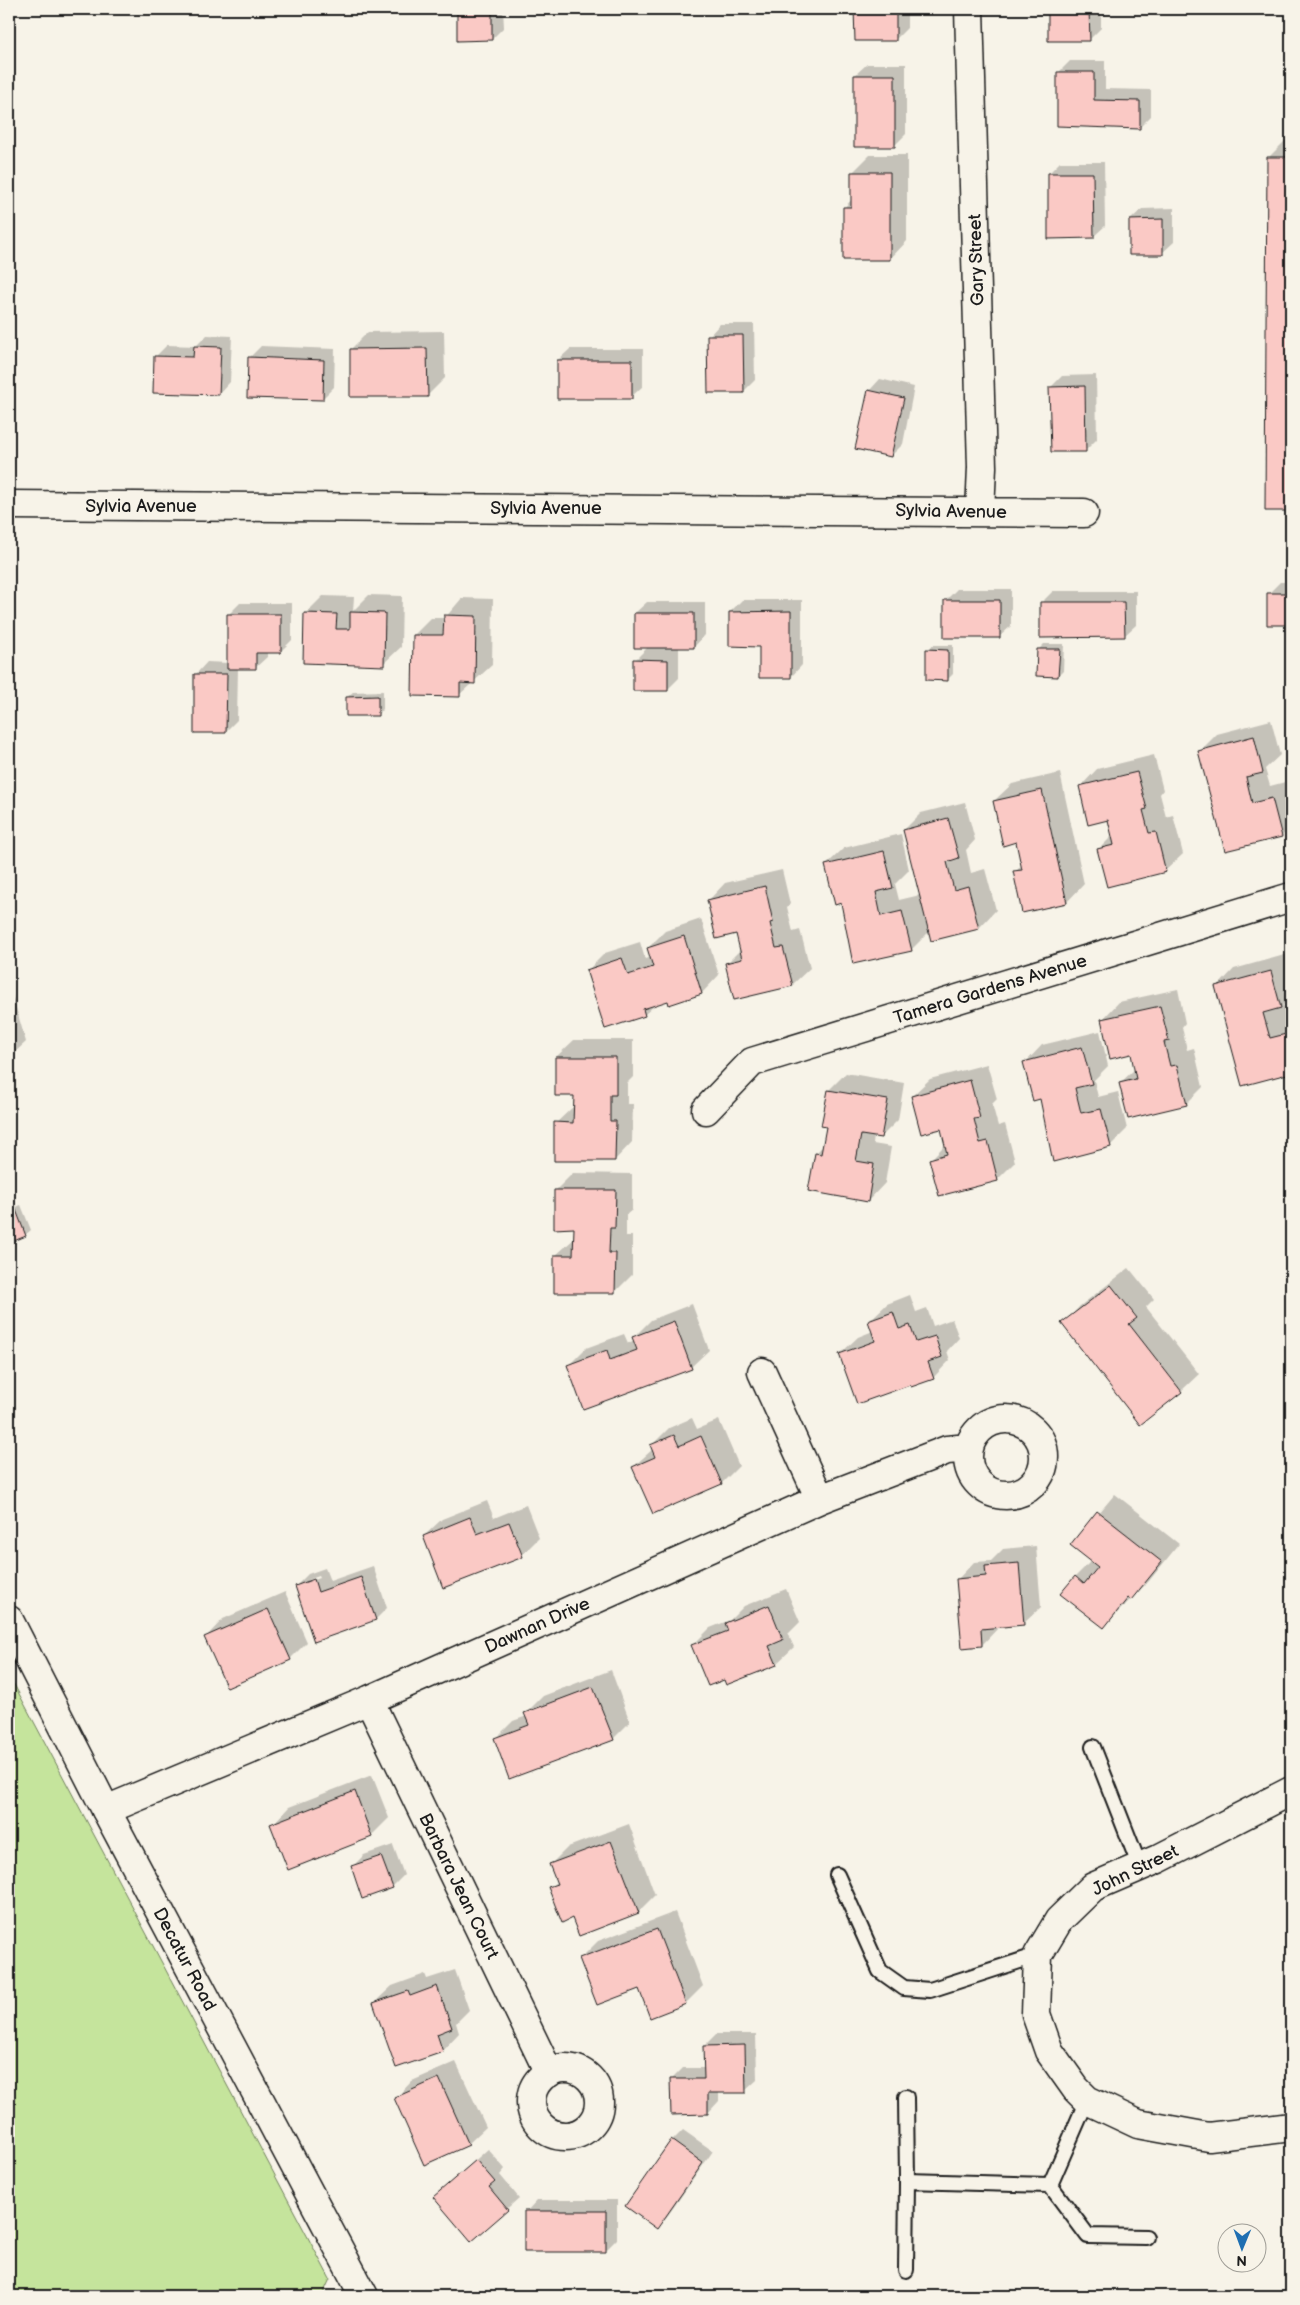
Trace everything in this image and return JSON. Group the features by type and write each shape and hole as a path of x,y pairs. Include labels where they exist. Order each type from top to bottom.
{"street":[{"name":"Gary Street","path":"969,9 982,467 980,512"},
{"name":"Sylvia Avenue","path":"9,505 1084,513"},
{"name":"Tamera Gardens Avenue","path":"706,1110 752,1062 1291,897"},
{"path":"762,1372 820,1499"},
{"name":"Dawnan Drive","path":"106,1810 369,1700 820,1499 947,1450 969,1448"},
{"name":"Decatur Road","path":"9,1620 106,1810 364,2296"},
{"name":"Barbara Jean Court","path":"369,1700 549,2073"},
{"name":"John Street","path":"1291,1791 1140,1867 1094,1887 1058,1920 1038,1955 1036,2014 1054,2059 1076,2089 1087,2100 1138,2124 1209,2137 1291,2127"}],"lane":[{"path":"1093,1748 1140,1867"},
{"path":"837,1875 880,1971 904,1988 930,1990 1038,1955"},
{"path":"906,2097 906,2270"},
{"path":"1050,2185 1087,2100"},
{"path":"907,2181 1050,2185"},
{"path":"1050,2185 1088,2236 1146,2237"}],"green space":[{"path":"9,1675 330,2279 322,2296 9,2296"}],"building":[{"path":"457,9 492,9 492,40 457,41"},
{"path":"854,9 896,9 896,41 855,41"},
{"path":"1048,9 1089,9 1090,41 1048,41"},
{"path":"1057,72 1094,72 1094,100 1140,101 1140,129 1057,126"},
{"path":"854,75 895,75 895,147 854,147"},
{"path":"1267,157 1291,157 1291,511 1265,511"},
{"path":"851,172 890,172 890,260 843,260 843,207 851,207"},
{"path":"1048,173 1093,173 1094,238 1048,239"},
{"path":"1163,219 1163,255 1129,255 1129,220"},
{"path":"707,335 743,335 744,393 708,393"},
{"path":"194,346 221,347 219,395 153,393 154,356 193,357"},
{"path":"427,348 428,397 350,397 350,349"},
{"path":"248,357 324,360 323,400 247,398"},
{"path":"557,360 632,360 632,399 557,399"},
{"path":"1085,386 1086,452 1051,452 1049,387"},
{"path":"868,390 904,398 891,457 855,449"},
{"path":"1267,593 1291,593 1291,625 1267,625"},
{"path":"944,600 1000,600 1000,638 944,638"},
{"path":"1040,602 1124,602 1125,637 1040,638"},
{"path":"791,611 791,678 759,678 759,647 729,646 729,612"},
{"path":"350,612 385,613 384,666 303,663 304,613 337,614 336,629 350,629"},
{"path":"634,613 694,613 694,648 634,648"},
{"path":"227,614 281,614 281,653 256,653 256,669 227,669"},
{"path":"444,615 476,616 475,684 460,683 460,697 412,696 413,635 443,635"},
{"path":"926,649 948,650 948,681 926,680"},
{"path":"1037,649 1060,649 1058,677 1036,676"},
{"path":"633,659 668,660 668,691 633,691"},
{"path":"194,674 227,674 226,733 194,733"},
{"path":"378,696 378,716 346,716 346,697"},
{"path":"1254,736 1263,773 1246,777 1252,803 1272,798 1282,837 1225,851 1198,751"},
{"path":"1137,772 1147,809 1143,810 1149,833 1156,832 1166,872 1107,887 1097,849 1114,845 1108,820 1088,825 1079,786"},
{"path":"1042,790 1067,903 1022,913 1013,871 1022,870 1016,842 1003,846 993,801"},
{"path":"948,818 959,858 947,862 954,890 968,886 979,929 931,941 903,830"},
{"path":"884,851 893,888 876,892 881,916 902,911 912,951 853,964 841,903 835,905 825,865"},
{"path":"765,886 773,922 770,923 776,948 783,947 793,986 734,1000 725,963 742,959 736,934 716,939 707,900"},
{"path":"684,936 702,994 669,1005 668,1001 643,1009 645,1016 605,1029 586,970 622,958 628,975 653,967 647,948"},
{"path":"1271,971 1281,1008 1263,1013 1270,1038 1290,1033 1291,1073 1242,1086 1215,986"},
{"path":"1160,1006 1169,1041 1164,1042 1170,1066 1177,1065 1187,1105 1128,1119 1119,1083 1136,1079 1131,1054 1110,1059 1101,1019"},
{"path":"9,1034 15,1054 9,1056"},
{"path":"1082,1047 1092,1084 1075,1088 1081,1113 1101,1109 1111,1147 1053,1162 1040,1099 1033,1101 1023,1062"},
{"path":"555,1057 616,1057 616,1095 610,1095 610,1121 616,1121 615,1161 554,1161 554,1122 573,1123 574,1096 555,1096"},
{"path":"970,1080 980,1118 974,1119 980,1143 988,1141 998,1181 939,1196 929,1159 947,1154 941,1129 921,1134 911,1096"},
{"path":"828,1090 888,1100 881,1138 861,1135 856,1161 874,1164 868,1202 808,1191 815,1153 821,1154 826,1127 821,1126"},
{"path":"554,1190 616,1190 615,1228 610,1228 609,1253 616,1253 615,1293 554,1293 554,1255 573,1255 574,1228 554,1229"},
{"path":"16,1210 26,1236 9,1243 9,1212"},
{"path":"1111,1285 1137,1318 1129,1324 1182,1392 1140,1425 1061,1323"},
{"path":"893,1312 899,1329 910,1325 916,1342 935,1336 942,1357 928,1362 934,1379 911,1387 910,1385 857,1404 839,1354 875,1341 868,1321"},
{"path":"674,1321 692,1369 583,1409 567,1365 607,1350 610,1360 637,1350 632,1337"},
{"path":"674,1435 679,1446 701,1436 722,1484 653,1514 632,1467 655,1457 650,1445"},
{"path":"1097,1511 1162,1562 1131,1600 1128,1598 1104,1628 1060,1594 1075,1576 1084,1584 1098,1567 1070,1545"},
{"path":"470,1517 477,1534 509,1522 523,1557 443,1588 423,1536"},
{"path":"1019,1563 1024,1625 981,1629 982,1646 962,1648 956,1579 986,1576 985,1566"},
{"path":"361,1577 376,1620 314,1642 295,1586 314,1579 318,1592"},
{"path":"769,1605 783,1640 769,1646 777,1665 726,1685 724,1680 708,1686 691,1645 728,1631 725,1623"},
{"path":"268,1609 291,1660 227,1688 204,1637"},
{"path":"593,1687 614,1740 509,1779 494,1738 529,1725 524,1713"},
{"path":"355,1791 372,1837 288,1870 270,1824"},
{"path":"611,1841 639,1913 579,1936 572,1918 562,1923 548,1887 557,1884 549,1864"},
{"path":"381,1856 393,1888 362,1899 351,1866"},
{"path":"657,1929 686,2004 650,2018 639,1989 597,2005 579,1958"},
{"path":"437,1986 452,2028 437,2034 443,2052 396,2068 373,2003 408,1991 410,1996"},
{"path":"745,2045 746,2093 708,2093 708,2114 671,2115 670,2079 704,2079 703,2046"},
{"path":"439,2078 469,2145 424,2165 394,2098"},
{"path":"671,2140 703,2163 657,2229 625,2206"},
{"path":"476,2160 495,2182 489,2187 508,2210 471,2242 433,2197"},
{"path":"524,2211 606,2211 606,2252 524,2252"}]}
